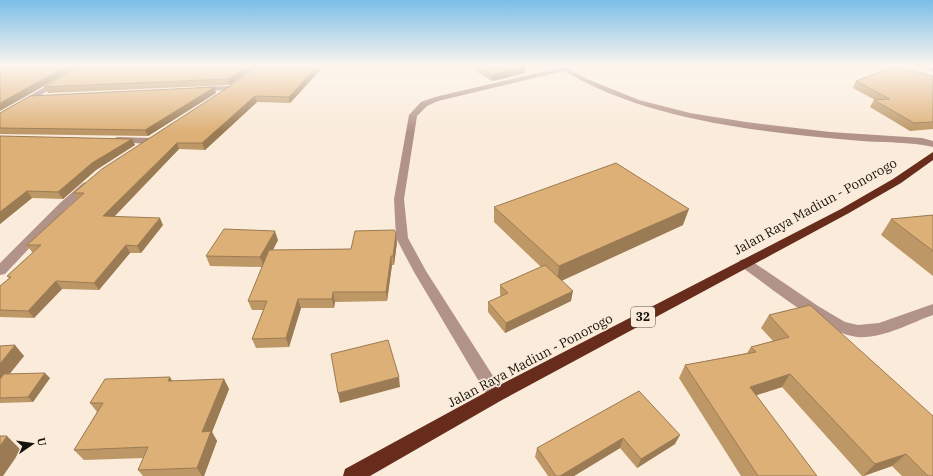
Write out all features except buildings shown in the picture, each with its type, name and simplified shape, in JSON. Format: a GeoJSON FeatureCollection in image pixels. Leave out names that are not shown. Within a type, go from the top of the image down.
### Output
{"type":"FeatureCollection","features":[{"type":"Feature","properties":{"kind":"highway","name":"Jalan Raya Madiun - Ponorogo"},"geometry":{"type":"LineString","coordinates":[[352,476],[496,395],[845,211],[891,185],[933,155]]}},
{"type":"Feature","properties":{"kind":"street"},"geometry":{"type":"LineString","coordinates":[[0,118],[48,88]]}},
{"type":"Feature","properties":{"kind":"street"},"geometry":{"type":"LineString","coordinates":[[192,90],[207,88]]}},
{"type":"Feature","properties":{"kind":"street"},"geometry":{"type":"LineString","coordinates":[[213,100],[230,88]]}},
{"type":"Feature","properties":{"kind":"street"},"geometry":{"type":"LineString","coordinates":[[475,88],[435,98],[424,104],[413,115],[399,199],[402,238],[420,272],[496,395]]}},
{"type":"Feature","properties":{"kind":"street"},"geometry":{"type":"LineString","coordinates":[[601,88],[619,96],[664,109],[731,123],[850,138],[922,141],[933,144]]}},
{"type":"Feature","properties":{"kind":"street"},"geometry":{"type":"LineString","coordinates":[[32,98],[48,97]]}},
{"type":"Feature","properties":{"kind":"street"},"geometry":{"type":"LineString","coordinates":[[111,140],[154,139],[138,149]]}},
{"type":"Feature","properties":{"kind":"street"},"geometry":{"type":"LineString","coordinates":[[0,271],[69,200],[96,178]]}},
{"type":"Feature","properties":{"kind":"street"},"geometry":{"type":"LineString","coordinates":[[745,263],[812,310],[841,326],[858,331],[880,329],[933,309]]}}]}
